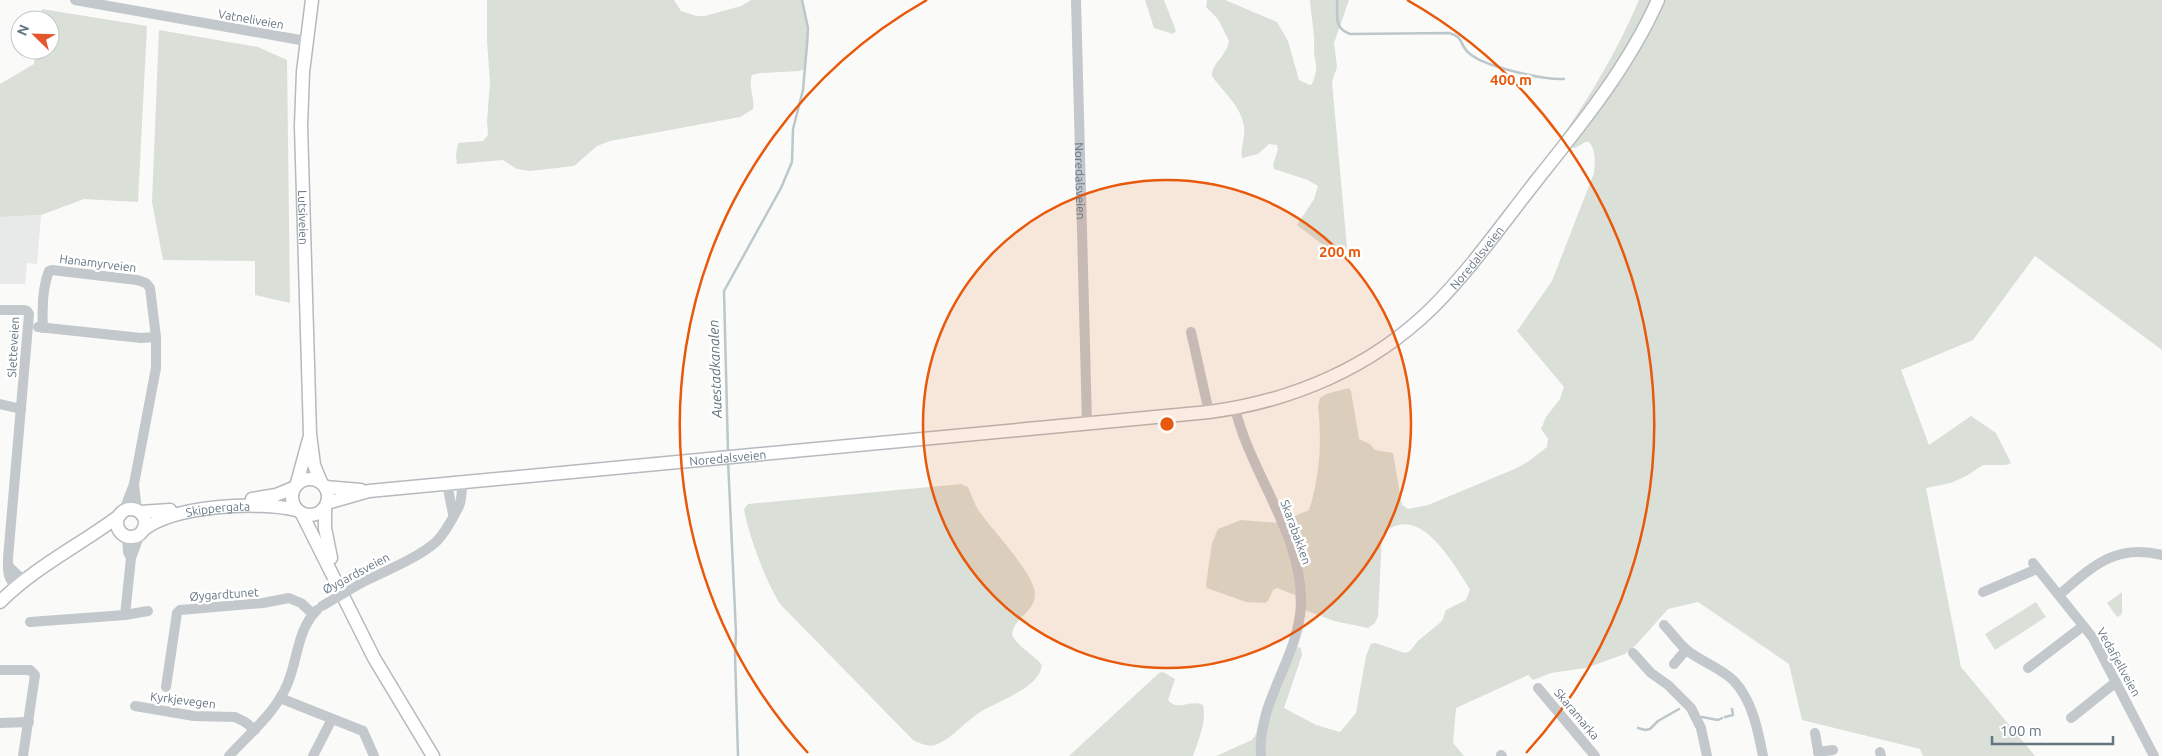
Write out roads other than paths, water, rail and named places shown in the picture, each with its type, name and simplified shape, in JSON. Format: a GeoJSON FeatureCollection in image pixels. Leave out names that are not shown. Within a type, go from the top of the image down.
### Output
{"type":"FeatureCollection","features":[{"type":"Feature","properties":{"kind":"main road","name":"Lutsiveien"},"geometry":{"type":"LineString","coordinates":[[312,0],[306,41],[301,134],[310,434],[314,465],[323,484]]}},
{"type":"Feature","properties":{"kind":"main road","name":"Noredalsveien"},"geometry":{"type":"LineString","coordinates":[[326,505],[369,491],[1210,412],[1235,408],[1290,394],[1334,376],[1391,342],[1432,308],[1464,273],[1597,103],[1641,35],[1658,0]]}},
{"type":"Feature","properties":{"kind":"main road","name":"Lutsiveien"},"geometry":{"type":"LineString","coordinates":[[295,486],[310,434]]}},
{"type":"Feature","properties":{"kind":"main road"},"geometry":{"type":"LineString","coordinates":[[336,580],[325,528],[328,493],[323,484],[308,478],[295,486],[291,498],[336,580],[374,658],[433,756]]}},
{"type":"Feature","properties":{"kind":"main road","name":"Noredalsveien"},"geometry":{"type":"LineString","coordinates":[[323,484],[369,491]]}},
{"type":"Feature","properties":{"kind":"main road","name":"Skippergata"},"geometry":{"type":"LineString","coordinates":[[0,602],[20,584],[50,562],[86,541],[121,515],[132,510],[138,512],[252,499],[276,495],[295,486]]}},
{"type":"Feature","properties":{"kind":"main road","name":"Skippergata"},"geometry":{"type":"LineString","coordinates":[[86,541],[106,534],[136,536],[154,522],[179,514],[251,505],[279,506],[299,512]]}},
{"type":"Feature","properties":{"kind":"main road"},"geometry":{"type":"LineString","coordinates":[[299,512],[312,515],[326,505]]}},
{"type":"Feature","properties":{"kind":"main road"},"geometry":{"type":"LineString","coordinates":[[138,512],[145,521],[142,532]]}},
{"type":"Feature","properties":{"kind":"main road"},"geometry":{"type":"LineString","coordinates":[[121,515],[118,526],[125,535]]}},
{"type":"Feature","properties":{"kind":"street","name":"Vatneliveien"},"geometry":{"type":"LineString","coordinates":[[75,0],[306,41]]}},
{"type":"Feature","properties":{"kind":"street","name":"Noredalsveien"},"geometry":{"type":"LineString","coordinates":[[1076,0],[1087,423]]}},
{"type":"Feature","properties":{"kind":"street","name":"Hanamyrveien"},"geometry":{"type":"LineString","coordinates":[[43,328],[42,304],[49,271],[57,270],[102,275],[146,283],[151,295],[156,337],[156,368],[134,484],[121,515]]}},
{"type":"Feature","properties":{"kind":"street","name":"Sletteveien"},"geometry":{"type":"LineString","coordinates":[[0,310],[24,310],[29,314],[8,566],[20,584]]}},
{"type":"Feature","properties":{"kind":"street"},"geometry":{"type":"LineString","coordinates":[[29,327],[141,338],[156,337]]}},
{"type":"Feature","properties":{"kind":"street"},"geometry":{"type":"LineString","coordinates":[[1191,332],[1210,412]]}},
{"type":"Feature","properties":{"kind":"street"},"geometry":{"type":"LineString","coordinates":[[0,404],[21,409]]}},
{"type":"Feature","properties":{"kind":"street","name":"Skarabakken"},"geometry":{"type":"LineString","coordinates":[[1235,408],[1244,442],[1288,540],[1297,568],[1301,592],[1300,616],[1294,646],[1269,704],[1263,725],[1261,756]]}},
{"type":"Feature","properties":{"kind":"street","name":"Øygardsveien"},"geometry":{"type":"LineString","coordinates":[[229,756],[254,730],[280,698],[291,673],[301,637],[314,614],[322,606],[435,542],[448,526],[453,514],[460,505],[462,482]]}},
{"type":"Feature","properties":{"kind":"street","name":"Hanamyrveien"},"geometry":{"type":"LineString","coordinates":[[134,484],[138,512]]}},
{"type":"Feature","properties":{"kind":"street"},"geometry":{"type":"LineString","coordinates":[[447,484],[453,514]]}},
{"type":"Feature","properties":{"kind":"street"},"geometry":{"type":"LineString","coordinates":[[125,615],[131,558],[142,532]]}},
{"type":"Feature","properties":{"kind":"street"},"geometry":{"type":"LineString","coordinates":[[125,535],[131,558]]}},
{"type":"Feature","properties":{"kind":"street"},"geometry":{"type":"LineString","coordinates":[[2059,595],[2096,565],[2111,556],[2136,552],[2162,556]]}},
{"type":"Feature","properties":{"kind":"street","name":"Vedafjellveien"},"geometry":{"type":"LineString","coordinates":[[1983,592],[2035,566],[2093,638],[2154,756]]}},
{"type":"Feature","properties":{"kind":"street","name":"Øygardtunet"},"geometry":{"type":"LineString","coordinates":[[166,687],[180,610],[263,603],[289,598],[302,603],[314,614]]}},
{"type":"Feature","properties":{"kind":"street"},"geometry":{"type":"LineString","coordinates":[[30,622],[125,615],[148,611]]}},
{"type":"Feature","properties":{"kind":"street"},"geometry":{"type":"LineString","coordinates":[[1664,624],[1686,650],[1728,676],[1741,689],[1757,726],[1763,756]]}},
{"type":"Feature","properties":{"kind":"street"},"geometry":{"type":"LineString","coordinates":[[2028,668],[2084,626]]}},
{"type":"Feature","properties":{"kind":"street"},"geometry":{"type":"LineString","coordinates":[[1674,664],[1686,650]]}},
{"type":"Feature","properties":{"kind":"street"},"geometry":{"type":"LineString","coordinates":[[1633,653],[1651,673],[1674,691],[1690,708],[1701,728],[1708,756]]}},
{"type":"Feature","properties":{"kind":"street"},"geometry":{"type":"LineString","coordinates":[[0,670],[30,670],[35,675],[23,756]]}},
{"type":"Feature","properties":{"kind":"street"},"geometry":{"type":"LineString","coordinates":[[2071,718],[2116,682]]}},
{"type":"Feature","properties":{"kind":"street","name":"Skaramarka"},"geometry":{"type":"LineString","coordinates":[[1538,688],[1595,756]]}},
{"type":"Feature","properties":{"kind":"street"},"geometry":{"type":"LineString","coordinates":[[280,698],[363,731],[374,756]]}},
{"type":"Feature","properties":{"kind":"street","name":"Kyrkjevegen"},"geometry":{"type":"LineString","coordinates":[[135,706],[194,716],[235,717],[245,722],[254,730]]}},
{"type":"Feature","properties":{"kind":"street"},"geometry":{"type":"LineString","coordinates":[[313,756],[332,719]]}},
{"type":"Feature","properties":{"kind":"street"},"geometry":{"type":"LineString","coordinates":[[0,723],[29,722]]}},
{"type":"Feature","properties":{"kind":"street"},"geometry":{"type":"LineString","coordinates":[[1815,733],[1819,754],[1833,750]]}},
{"type":"Feature","properties":{"kind":"waterway","name":"Auestadkanalen"},"geometry":{"type":"LineString","coordinates":[[728,452],[724,291],[781,188],[792,162],[793,129],[803,90],[808,28],[802,0]]}},
{"type":"Feature","properties":{"kind":"waterway"},"geometry":{"type":"LineString","coordinates":[[1337,0],[1339,25],[1350,34],[1449,33],[1460,39],[1464,48],[1470,54],[1488,64],[1529,75],[1564,79]]}},
{"type":"Feature","properties":{"kind":"waterway","name":"Auestadkanalen"},"geometry":{"type":"LineString","coordinates":[[728,460],[736,633],[738,756]]}},
{"type":"Feature","properties":{"kind":"waterway"},"geometry":{"type":"LineString","coordinates":[[1638,728],[1650,729],[1658,721],[1679,709]]}},
{"type":"Feature","properties":{"kind":"waterway"},"geometry":{"type":"LineString","coordinates":[[1725,717],[1733,715],[1732,709]]}},
{"type":"Feature","properties":{"kind":"waterway"},"geometry":{"type":"LineString","coordinates":[[1702,717],[1718,720],[1722,718]]}}]}
